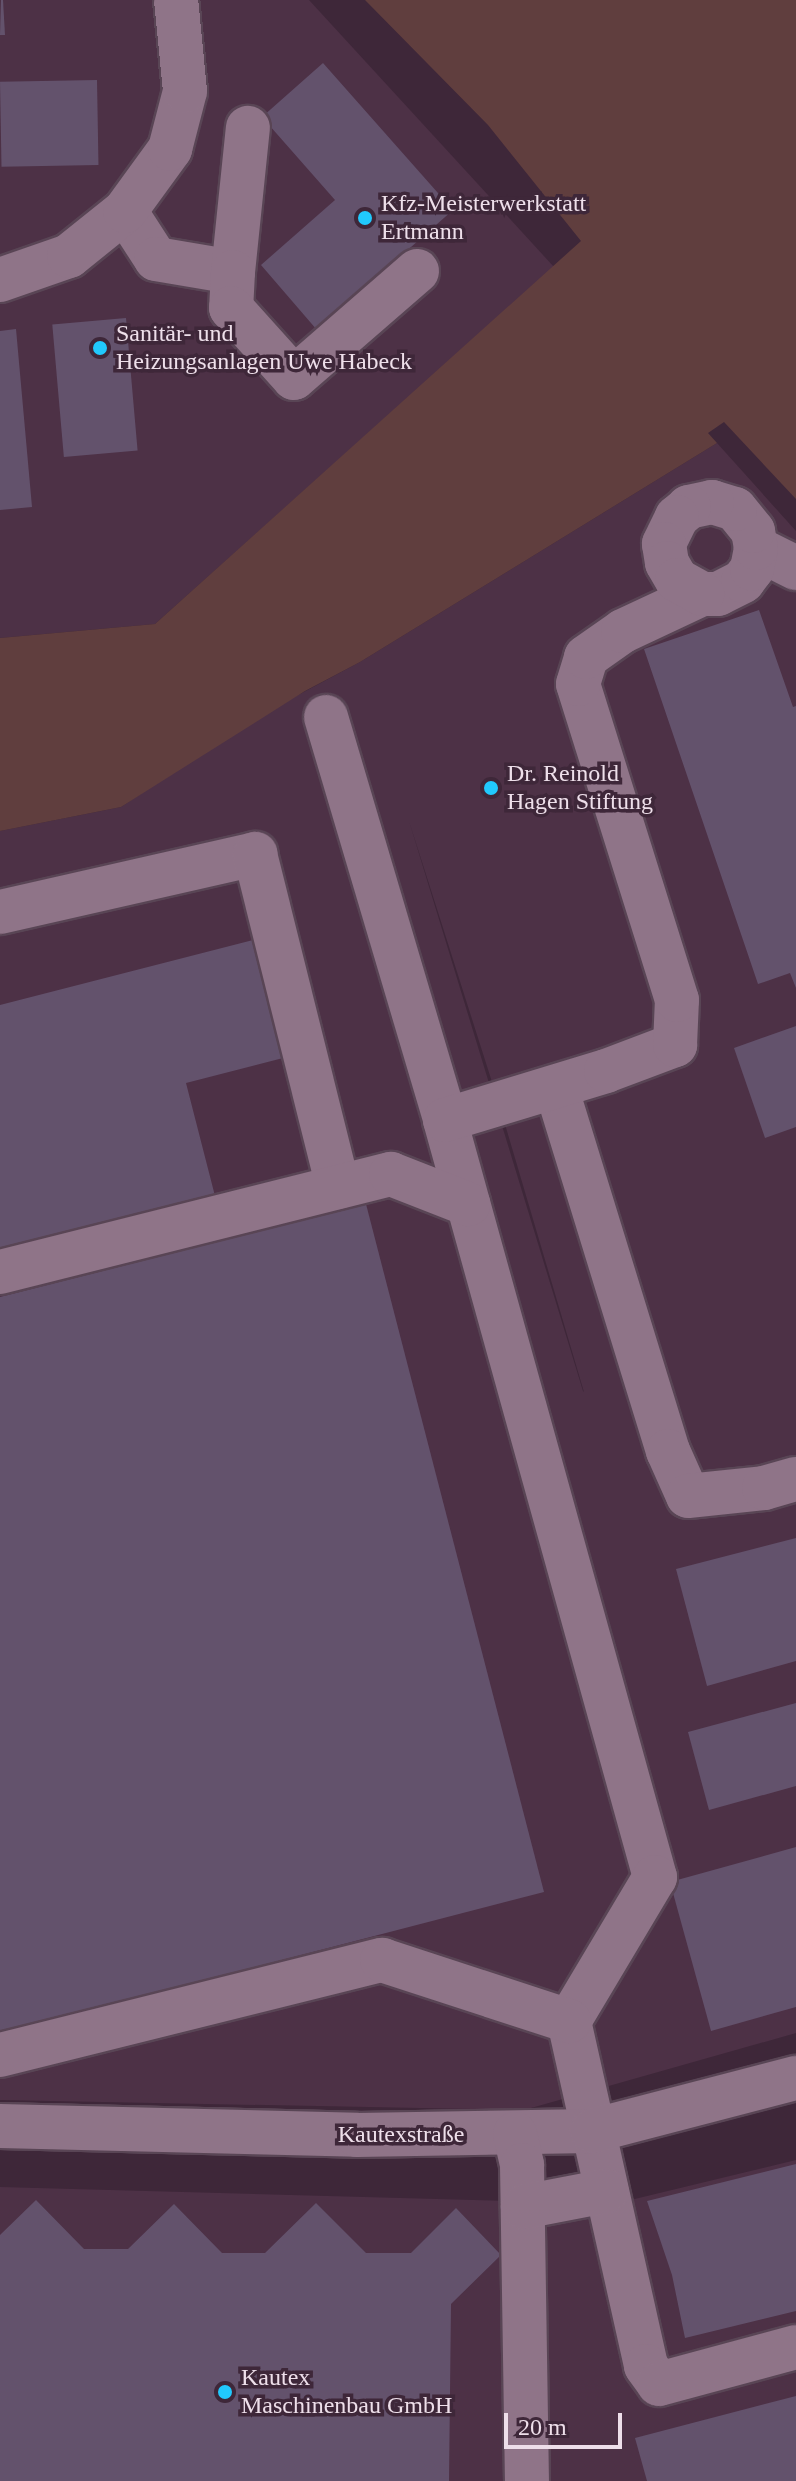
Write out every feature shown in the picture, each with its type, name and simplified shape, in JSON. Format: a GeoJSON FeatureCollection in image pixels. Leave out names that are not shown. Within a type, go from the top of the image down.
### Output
{"type":"FeatureCollection","features":[{"type":"Feature","properties":{"kind":"street"},"geometry":{"type":"LineString","coordinates":[[0,280],[69,256],[125,211],[170,149],[185,91],[176,0]]}},
{"type":"Feature","properties":{"kind":"street"},"geometry":{"type":"LineString","coordinates":[[248,128],[231,308],[294,378],[417,271]]}},
{"type":"Feature","properties":{"kind":"street"},"geometry":{"type":"LineString","coordinates":[[125,211],[156,259],[233,272]]}},
{"type":"Feature","properties":{"kind":"street"},"geometry":{"type":"LineString","coordinates":[[445,1120],[556,1087],[675,1045],[677,1000],[578,684],[586,657],[623,631],[702,594],[718,594],[743,581],[752,569],[756,548],[753,531],[735,509],[712,502],[689,507],[677,517],[664,544],[667,563],[677,580],[702,594]]}},
{"type":"Feature","properties":{"kind":"street"},"geometry":{"type":"LineString","coordinates":[[756,548],[796,568]]}},
{"type":"Feature","properties":{"kind":"street"},"geometry":{"type":"LineString","coordinates":[[326,717],[445,1120],[655,1877],[569,2021],[646,2366],[659,2384],[796,2347]]}},
{"type":"Feature","properties":{"kind":"street"},"geometry":{"type":"LineString","coordinates":[[0,912],[255,854],[338,1187]]}},
{"type":"Feature","properties":{"kind":"street"},"geometry":{"type":"LineString","coordinates":[[556,1087],[668,1451],[688,1496],[764,1488],[796,1479]]}},
{"type":"Feature","properties":{"kind":"street"},"geometry":{"type":"LineString","coordinates":[[0,1272],[391,1174],[468,1204]]}},
{"type":"Feature","properties":{"kind":"street"},"geometry":{"type":"LineString","coordinates":[[0,2055],[382,1960],[569,2021]]}},
{"type":"Feature","properties":{"kind":"street","name":"Kautexstraße"},"geometry":{"type":"LineString","coordinates":[[0,2126],[357,2135],[592,2131],[796,2078]]}},
{"type":"Feature","properties":{"kind":"street"},"geometry":{"type":"LineString","coordinates":[[515,2134],[522,2165],[527,2481]]}},
{"type":"Feature","properties":{"kind":"street"},"geometry":{"type":"LineString","coordinates":[[523,2207],[606,2191]]}},
{"type":"Feature","properties":{"kind":"shaded area"},"geometry":{"type":"Polygon","coordinates":[[[0,0],[309,0],[554,267],[155,624],[0,638],[0,0]]]}},
{"type":"Feature","properties":{"kind":"shaded area"},"geometry":{"type":"Polygon","coordinates":[[[365,0],[796,0],[796,499],[724,422],[708,433],[717,443],[360,662],[305,691],[121,807],[0,831],[0,638],[155,624],[581,241],[488,125],[365,0]]]}},
{"type":"Feature","properties":{"kind":"shaded area"},"geometry":{"type":"Polygon","coordinates":[[[717,443],[796,531],[796,2033],[524,2110],[0,2100],[0,831],[121,807],[257,717],[360,662],[717,443]],[[409,821],[584,1392],[499,1104],[409,821]]]}},
{"type":"Feature","properties":{"kind":"shaded area"},"geometry":{"type":"Polygon","coordinates":[[[796,2160],[796,2481],[0,2481],[0,2187],[614,2204],[796,2160]]]}},
{"type":"Feature","properties":{"kind":"building"},"geometry":{"type":"Polygon","coordinates":[[[3,0],[5,35],[0,35],[3,0]]]}},
{"type":"Feature","properties":{"kind":"building"},"geometry":{"type":"Polygon","coordinates":[[[323,63],[453,210],[317,330],[261,265],[335,200],[262,117],[323,63]]]}},
{"type":"Feature","properties":{"kind":"building"},"geometry":{"type":"Polygon","coordinates":[[[97,80],[98,165],[1,167],[0,82],[97,80]]]}},
{"type":"Feature","properties":{"kind":"building"},"geometry":{"type":"Polygon","coordinates":[[[126,318],[138,450],[64,457],[52,324],[126,318]]]}},
{"type":"Feature","properties":{"kind":"building"},"geometry":{"type":"Polygon","coordinates":[[[16,329],[32,507],[0,510],[0,331],[16,329]]]}},
{"type":"Feature","properties":{"kind":"building"},"geometry":{"type":"Polygon","coordinates":[[[759,610],[793,707],[796,706],[796,988],[790,973],[758,984],[644,649],[759,610]]]}},
{"type":"Feature","properties":{"kind":"building"},"geometry":{"type":"Polygon","coordinates":[[[257,939],[287,1057],[186,1083],[215,1196],[0,1252],[0,1005],[257,939]]]}},
{"type":"Feature","properties":{"kind":"building"},"geometry":{"type":"Polygon","coordinates":[[[796,1026],[796,1127],[765,1138],[734,1048],[796,1026]]]}},
{"type":"Feature","properties":{"kind":"building"},"geometry":{"type":"Polygon","coordinates":[[[366,1204],[544,1892],[0,2033],[0,1297],[366,1204]]]}},
{"type":"Feature","properties":{"kind":"building"},"geometry":{"type":"Polygon","coordinates":[[[796,1538],[796,1661],[707,1686],[676,1569],[796,1538]]]}},
{"type":"Feature","properties":{"kind":"building"},"geometry":{"type":"Polygon","coordinates":[[[796,1703],[796,1786],[709,1810],[688,1732],[796,1703]]]}},
{"type":"Feature","properties":{"kind":"building"},"geometry":{"type":"Polygon","coordinates":[[[796,1847],[796,2007],[711,2031],[670,1882],[796,1847]]]}},
{"type":"Feature","properties":{"kind":"building"},"geometry":{"type":"Polygon","coordinates":[[[796,2164],[796,2311],[685,2338],[672,2275],[647,2201],[796,2164]]]}},
{"type":"Feature","properties":{"kind":"building","name":"Kautex Maschinenbau GmbH"},"geometry":{"type":"Polygon","coordinates":[[[36,2200],[84,2249],[128,2249],[174,2204],[222,2253],[265,2253],[316,2203],[366,2253],[411,2253],[456,2208],[501,2255],[451,2304],[449,2481],[0,2481],[0,2235],[36,2200]]]}},
{"type":"Feature","properties":{"kind":"building"},"geometry":{"type":"Polygon","coordinates":[[[796,2396],[796,2481],[647,2481],[635,2438],[796,2396]]]}},
{"type":"Feature","properties":{"kind":"place","name":"Kfz-Meisterwerkstatt Ertmann"},"geometry":{"type":"Point","coordinates":[365,218]}},
{"type":"Feature","properties":{"kind":"place","name":"Sanitär- und Heizungsanlagen Uwe Habeck"},"geometry":{"type":"Point","coordinates":[100,348]}},
{"type":"Feature","properties":{"kind":"place","name":"Dr. Reinold Hagen Stiftung"},"geometry":{"type":"Point","coordinates":[491,788]}},
{"type":"Feature","properties":{"kind":"place","name":"Kautex Maschinenbau GmbH"},"geometry":{"type":"Point","coordinates":[225,2392]}}]}
